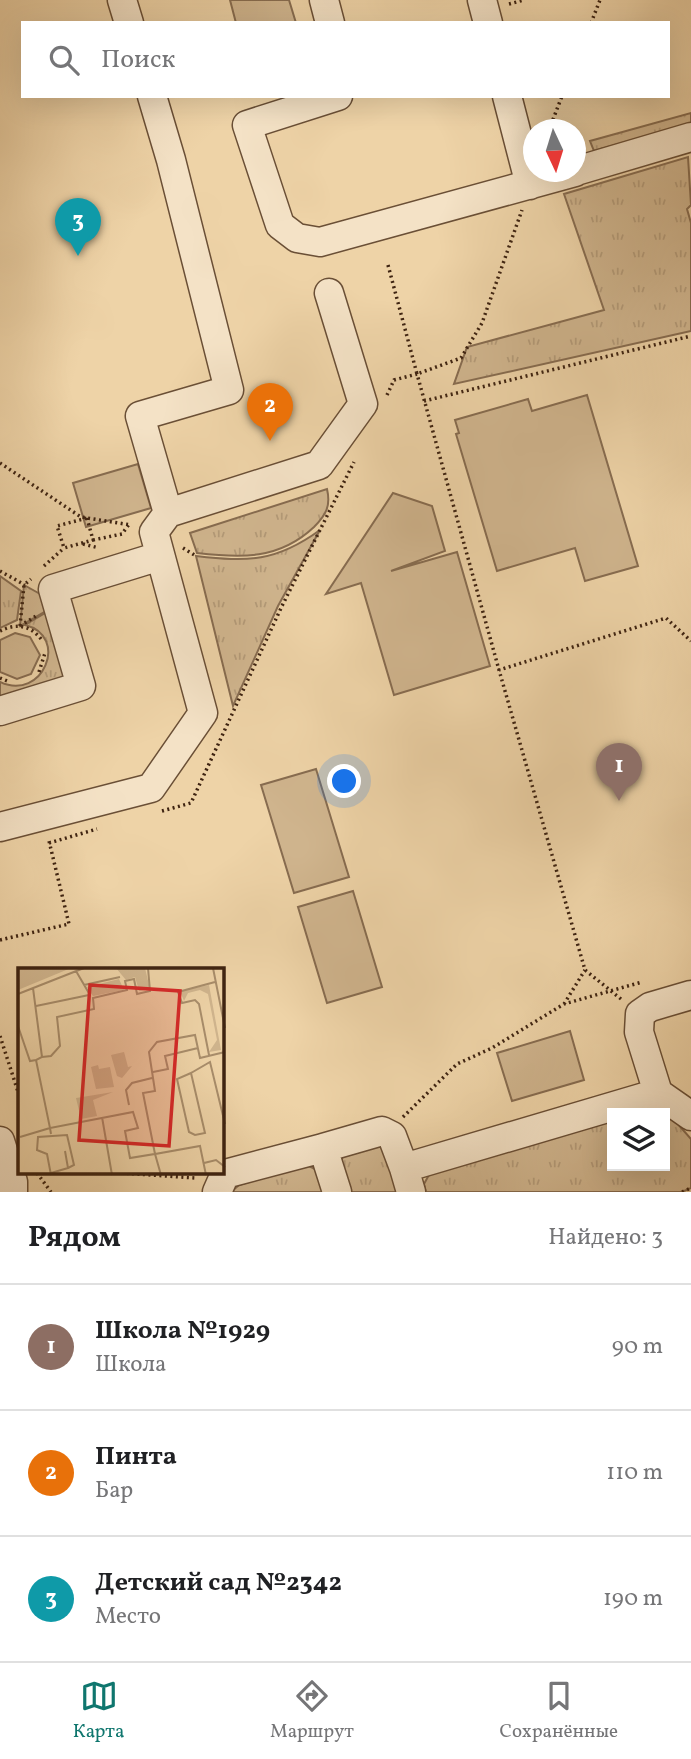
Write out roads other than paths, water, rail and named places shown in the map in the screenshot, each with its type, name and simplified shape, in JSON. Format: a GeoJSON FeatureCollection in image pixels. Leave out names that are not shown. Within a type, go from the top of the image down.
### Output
{"type":"FeatureCollection","features":[{"type":"Feature","properties":{"kind":"lane"},"geometry":{"type":"LineString","coordinates":[[122,0],[128,21]]}},
{"type":"Feature","properties":{"kind":"lane"},"geometry":{"type":"LineString","coordinates":[[324,0],[329,21]]}},
{"type":"Feature","properties":{"kind":"lane"},"geometry":{"type":"LineString","coordinates":[[0,827],[150,788],[203,713],[149,529],[140,416],[229,390],[171,160],[153,98]]}},
{"type":"Feature","properties":{"kind":"lane"},"geometry":{"type":"LineString","coordinates":[[332,98],[247,125],[280,225],[297,238],[320,242],[518,185],[540,182]]}},
{"type":"Feature","properties":{"kind":"lane"},"geometry":{"type":"LineString","coordinates":[[508,98],[530,185]]}},
{"type":"Feature","properties":{"kind":"lane"},"geometry":{"type":"LineString","coordinates":[[586,168],[691,137]]}},
{"type":"Feature","properties":{"kind":"lane"},"geometry":{"type":"LineString","coordinates":[[0,711],[81,686],[53,589],[149,529],[319,465],[363,404],[329,293]]}},
{"type":"Feature","properties":{"kind":"lane"},"geometry":{"type":"LineString","coordinates":[[691,995],[650,1007],[640,1014],[639,1032],[658,1093],[691,1116]]}},
{"type":"Feature","properties":{"kind":"lane"},"geometry":{"type":"LineString","coordinates":[[217,1189],[225,1174],[382,1131],[392,1136],[407,1180],[658,1093]]}},
{"type":"Feature","properties":{"kind":"lane"},"geometry":{"type":"LineString","coordinates":[[0,1141],[13,1182],[13,1192]]}},
{"type":"Feature","properties":{"kind":"lane"},"geometry":{"type":"LineString","coordinates":[[323,1148],[337,1192]]}},
{"type":"Feature","properties":{"kind":"place","name":"Детский сад №2342"},"geometry":{"type":"Point","coordinates":[78,256]}},
{"type":"Feature","properties":{"kind":"place","name":"Пинта"},"geometry":{"type":"Point","coordinates":[270,441]}},
{"type":"Feature","properties":{"kind":"place","name":"Школа №1929"},"geometry":{"type":"Point","coordinates":[619,801]}}]}
